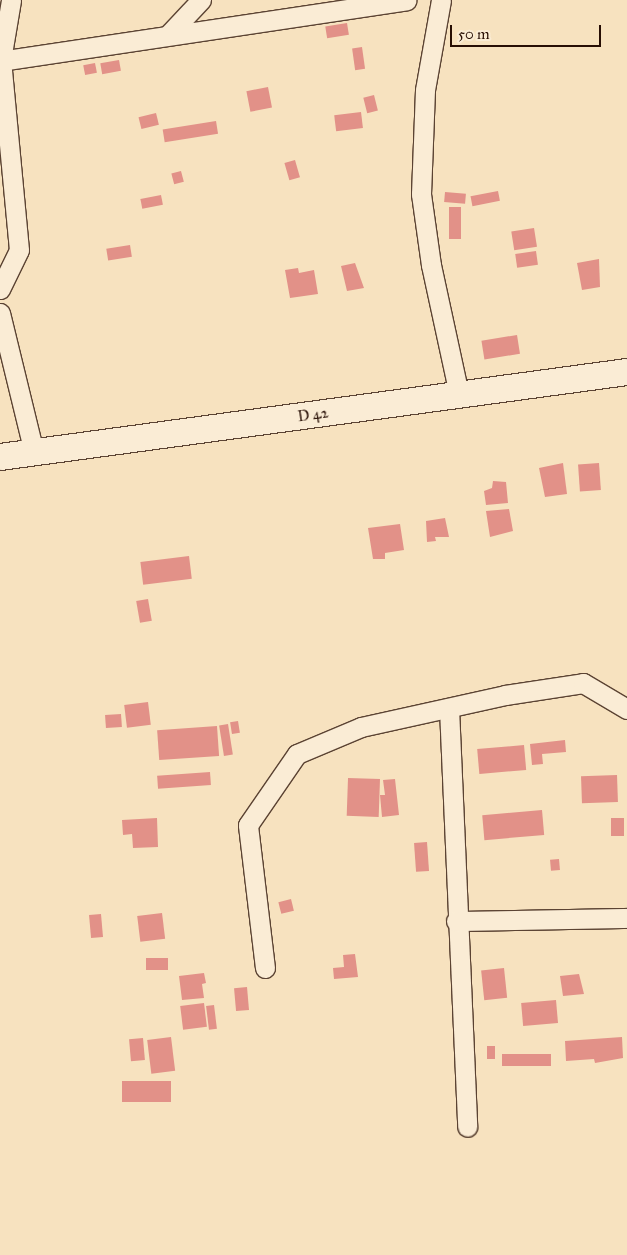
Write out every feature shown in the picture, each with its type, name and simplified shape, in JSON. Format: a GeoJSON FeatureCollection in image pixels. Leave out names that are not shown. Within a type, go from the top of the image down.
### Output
{"type":"FeatureCollection","features":[{"type":"Feature","properties":{"kind":"street"},"geometry":{"type":"LineString","coordinates":[[0,289],[19,250],[1,61],[11,0]]}},
{"type":"Feature","properties":{"kind":"street"},"geometry":{"type":"LineString","coordinates":[[168,35],[201,0]]}},
{"type":"Feature","properties":{"kind":"street"},"geometry":{"type":"LineString","coordinates":[[1,61],[406,0]]}},
{"type":"Feature","properties":{"kind":"street"},"geometry":{"type":"LineString","coordinates":[[441,0],[425,90],[421,194],[431,265],[459,395]]}},
{"type":"Feature","properties":{"kind":"street"},"geometry":{"type":"LineString","coordinates":[[0,252],[19,250]]}},
{"type":"Feature","properties":{"kind":"street"},"geometry":{"type":"LineString","coordinates":[[0,313],[34,453]]}},
{"type":"Feature","properties":{"kind":"street","name":"D 42"},"geometry":{"type":"LineString","coordinates":[[0,458],[627,372]]}},
{"type":"Feature","properties":{"kind":"street"},"geometry":{"type":"LineString","coordinates":[[265,968],[248,825],[297,754],[361,727],[449,708],[583,683],[627,708]]}},
{"type":"Feature","properties":{"kind":"street"},"geometry":{"type":"LineString","coordinates":[[449,708],[456,921],[467,1127]]}},
{"type":"Feature","properties":{"kind":"street"},"geometry":{"type":"LineString","coordinates":[[456,921],[627,918]]}},
{"type":"Feature","properties":{"kind":"building"},"geometry":{"type":"Polygon","coordinates":[[[347,23],[349,35],[327,38],[325,26],[347,23]]]}},
{"type":"Feature","properties":{"kind":"building"},"geometry":{"type":"Polygon","coordinates":[[[362,47],[365,69],[355,70],[352,48],[362,47]]]}},
{"type":"Feature","properties":{"kind":"building"},"geometry":{"type":"Polygon","coordinates":[[[119,60],[121,71],[102,74],[100,63],[119,60]]]}},
{"type":"Feature","properties":{"kind":"building"},"geometry":{"type":"Polygon","coordinates":[[[95,63],[97,73],[85,75],[83,65],[95,63]]]}},
{"type":"Feature","properties":{"kind":"building"},"geometry":{"type":"Polygon","coordinates":[[[268,87],[272,108],[250,112],[246,91],[268,87]]]}},
{"type":"Feature","properties":{"kind":"building"},"geometry":{"type":"Polygon","coordinates":[[[374,95],[378,111],[367,113],[363,98],[374,95]]]}},
{"type":"Feature","properties":{"kind":"building"},"geometry":{"type":"Polygon","coordinates":[[[361,112],[363,128],[336,131],[334,115],[361,112]]]}},
{"type":"Feature","properties":{"kind":"building"},"geometry":{"type":"Polygon","coordinates":[[[156,113],[159,125],[141,129],[139,117],[156,113]]]}},
{"type":"Feature","properties":{"kind":"building"},"geometry":{"type":"Polygon","coordinates":[[[216,121],[218,134],[165,142],[163,129],[216,121]]]}},
{"type":"Feature","properties":{"kind":"building"},"geometry":{"type":"Polygon","coordinates":[[[295,160],[300,177],[289,180],[284,163],[295,160]]]}},
{"type":"Feature","properties":{"kind":"building"},"geometry":{"type":"Polygon","coordinates":[[[181,171],[184,182],[174,184],[171,174],[181,171]]]}},
{"type":"Feature","properties":{"kind":"building"},"geometry":{"type":"Polygon","coordinates":[[[498,191],[500,201],[472,206],[471,196],[498,191]]]}},
{"type":"Feature","properties":{"kind":"building"},"geometry":{"type":"Polygon","coordinates":[[[445,192],[466,194],[465,204],[444,202],[445,192]]]}},
{"type":"Feature","properties":{"kind":"building"},"geometry":{"type":"Polygon","coordinates":[[[161,195],[163,205],[142,209],[140,199],[161,195]]]}},
{"type":"Feature","properties":{"kind":"building"},"geometry":{"type":"Polygon","coordinates":[[[449,207],[461,207],[461,239],[449,239],[449,207]]]}},
{"type":"Feature","properties":{"kind":"building"},"geometry":{"type":"Polygon","coordinates":[[[534,228],[537,247],[514,250],[511,232],[534,228]]]}},
{"type":"Feature","properties":{"kind":"building"},"geometry":{"type":"Polygon","coordinates":[[[130,245],[132,257],[108,261],[106,249],[130,245]]]}},
{"type":"Feature","properties":{"kind":"building"},"geometry":{"type":"Polygon","coordinates":[[[536,251],[538,265],[517,268],[515,254],[536,251]]]}},
{"type":"Feature","properties":{"kind":"building"},"geometry":{"type":"Polygon","coordinates":[[[599,259],[600,287],[582,290],[577,263],[599,259]]]}},
{"type":"Feature","properties":{"kind":"building"},"geometry":{"type":"Polygon","coordinates":[[[355,263],[364,288],[347,291],[341,266],[355,263]]]}},
{"type":"Feature","properties":{"kind":"building"},"geometry":{"type":"Polygon","coordinates":[[[298,268],[299,273],[314,270],[318,294],[290,298],[285,270],[298,268]]]}},
{"type":"Feature","properties":{"kind":"building"},"geometry":{"type":"Polygon","coordinates":[[[517,335],[520,354],[484,359],[481,341],[517,335]]]}},
{"type":"Feature","properties":{"kind":"building"},"geometry":{"type":"Polygon","coordinates":[[[563,463],[567,494],[545,497],[539,468],[563,463]]]}},
{"type":"Feature","properties":{"kind":"building"},"geometry":{"type":"Polygon","coordinates":[[[599,463],[601,490],[580,491],[578,464],[599,463]]]}},
{"type":"Feature","properties":{"kind":"building"},"geometry":{"type":"Polygon","coordinates":[[[493,481],[506,482],[508,503],[486,505],[484,491],[492,488],[493,481]]]}},
{"type":"Feature","properties":{"kind":"building"},"geometry":{"type":"Polygon","coordinates":[[[509,509],[513,531],[490,537],[486,511],[509,509]]]}},
{"type":"Feature","properties":{"kind":"building"},"geometry":{"type":"Polygon","coordinates":[[[445,518],[449,537],[435,537],[436,541],[427,542],[426,521],[445,518]]]}},
{"type":"Feature","properties":{"kind":"building"},"geometry":{"type":"Polygon","coordinates":[[[400,524],[404,550],[385,553],[385,559],[373,559],[368,528],[400,524]]]}},
{"type":"Feature","properties":{"kind":"building"},"geometry":{"type":"Polygon","coordinates":[[[189,556],[192,579],[143,585],[140,562],[189,556]]]}},
{"type":"Feature","properties":{"kind":"building"},"geometry":{"type":"Polygon","coordinates":[[[148,599],[152,621],[140,623],[136,601],[148,599]]]}},
{"type":"Feature","properties":{"kind":"building"},"geometry":{"type":"Polygon","coordinates":[[[148,702],[151,725],[127,728],[124,705],[148,702]]]}},
{"type":"Feature","properties":{"kind":"building"},"geometry":{"type":"Polygon","coordinates":[[[121,714],[122,727],[106,728],[105,715],[121,714]]]}},
{"type":"Feature","properties":{"kind":"building"},"geometry":{"type":"Polygon","coordinates":[[[238,721],[240,733],[232,734],[230,722],[238,721]]]}},
{"type":"Feature","properties":{"kind":"building"},"geometry":{"type":"Polygon","coordinates":[[[228,724],[233,755],[224,756],[219,725],[228,724]]]}},
{"type":"Feature","properties":{"kind":"building"},"geometry":{"type":"Polygon","coordinates":[[[217,726],[219,756],[159,760],[157,730],[217,726]]]}},
{"type":"Feature","properties":{"kind":"building"},"geometry":{"type":"Polygon","coordinates":[[[565,740],[566,752],[542,754],[543,764],[532,765],[530,744],[565,740]]]}},
{"type":"Feature","properties":{"kind":"building"},"geometry":{"type":"Polygon","coordinates":[[[524,745],[526,770],[479,774],[477,749],[524,745]]]}},
{"type":"Feature","properties":{"kind":"building"},"geometry":{"type":"Polygon","coordinates":[[[210,772],[211,785],[158,789],[157,776],[210,772]]]}},
{"type":"Feature","properties":{"kind":"building"},"geometry":{"type":"Polygon","coordinates":[[[617,775],[618,802],[582,803],[581,776],[617,775]]]}},
{"type":"Feature","properties":{"kind":"building"},"geometry":{"type":"Polygon","coordinates":[[[348,778],[380,779],[379,817],[347,816],[348,778]]]}},
{"type":"Feature","properties":{"kind":"building"},"geometry":{"type":"Polygon","coordinates":[[[395,779],[399,815],[382,817],[380,795],[385,795],[383,780],[395,779]]]}},
{"type":"Feature","properties":{"kind":"building"},"geometry":{"type":"Polygon","coordinates":[[[542,810],[544,835],[484,840],[482,815],[542,810]]]}},
{"type":"Feature","properties":{"kind":"building"},"geometry":{"type":"Polygon","coordinates":[[[157,818],[158,847],[133,848],[132,834],[123,835],[122,820],[157,818]]]}},
{"type":"Feature","properties":{"kind":"building"},"geometry":{"type":"Polygon","coordinates":[[[611,818],[624,818],[624,836],[611,836],[611,818]]]}},
{"type":"Feature","properties":{"kind":"building"},"geometry":{"type":"Polygon","coordinates":[[[427,842],[429,871],[416,872],[414,843],[427,842]]]}},
{"type":"Feature","properties":{"kind":"building"},"geometry":{"type":"Polygon","coordinates":[[[559,859],[560,870],[551,871],[550,860],[559,859]]]}},
{"type":"Feature","properties":{"kind":"building"},"geometry":{"type":"Polygon","coordinates":[[[291,899],[294,911],[281,914],[278,902],[291,899]]]}},
{"type":"Feature","properties":{"kind":"building"},"geometry":{"type":"Polygon","coordinates":[[[162,913],[165,939],[140,942],[137,916],[162,913]]]}},
{"type":"Feature","properties":{"kind":"building"},"geometry":{"type":"Polygon","coordinates":[[[101,914],[103,937],[91,938],[89,915],[101,914]]]}},
{"type":"Feature","properties":{"kind":"building"},"geometry":{"type":"Polygon","coordinates":[[[355,954],[358,977],[334,979],[333,968],[344,967],[343,955],[355,954]]]}},
{"type":"Feature","properties":{"kind":"building"},"geometry":{"type":"Polygon","coordinates":[[[146,958],[168,958],[168,970],[146,970],[146,958]]]}},
{"type":"Feature","properties":{"kind":"building"},"geometry":{"type":"Polygon","coordinates":[[[504,968],[507,998],[484,1000],[481,970],[504,968]]]}},
{"type":"Feature","properties":{"kind":"building"},"geometry":{"type":"Polygon","coordinates":[[[204,973],[206,983],[202,984],[204,998],[182,1000],[179,976],[204,973]]]}},
{"type":"Feature","properties":{"kind":"building"},"geometry":{"type":"Polygon","coordinates":[[[579,974],[584,994],[563,996],[560,976],[579,974]]]}},
{"type":"Feature","properties":{"kind":"building"},"geometry":{"type":"Polygon","coordinates":[[[247,987],[249,1010],[236,1011],[234,988],[247,987]]]}},
{"type":"Feature","properties":{"kind":"building"},"geometry":{"type":"Polygon","coordinates":[[[556,1000],[558,1023],[523,1026],[521,1003],[556,1000]]]}},
{"type":"Feature","properties":{"kind":"building"},"geometry":{"type":"Polygon","coordinates":[[[204,1003],[207,1027],[183,1030],[180,1006],[204,1003]]]}},
{"type":"Feature","properties":{"kind":"building"},"geometry":{"type":"Polygon","coordinates":[[[214,1005],[217,1029],[209,1030],[206,1006],[214,1005]]]}},
{"type":"Feature","properties":{"kind":"building"},"geometry":{"type":"Polygon","coordinates":[[[171,1037],[175,1071],[151,1074],[147,1040],[171,1037]]]}},
{"type":"Feature","properties":{"kind":"building"},"geometry":{"type":"Polygon","coordinates":[[[622,1037],[623,1058],[595,1063],[594,1059],[566,1061],[565,1041],[622,1037]]]}},
{"type":"Feature","properties":{"kind":"building"},"geometry":{"type":"Polygon","coordinates":[[[143,1038],[145,1060],[131,1061],[129,1039],[143,1038]]]}},
{"type":"Feature","properties":{"kind":"building"},"geometry":{"type":"Polygon","coordinates":[[[487,1046],[495,1046],[495,1059],[487,1059],[487,1046]]]}},
{"type":"Feature","properties":{"kind":"building"},"geometry":{"type":"Polygon","coordinates":[[[502,1054],[551,1054],[551,1066],[502,1066],[502,1054]]]}},
{"type":"Feature","properties":{"kind":"building"},"geometry":{"type":"Polygon","coordinates":[[[122,1081],[171,1081],[171,1102],[122,1102],[122,1081]]]}}]}
